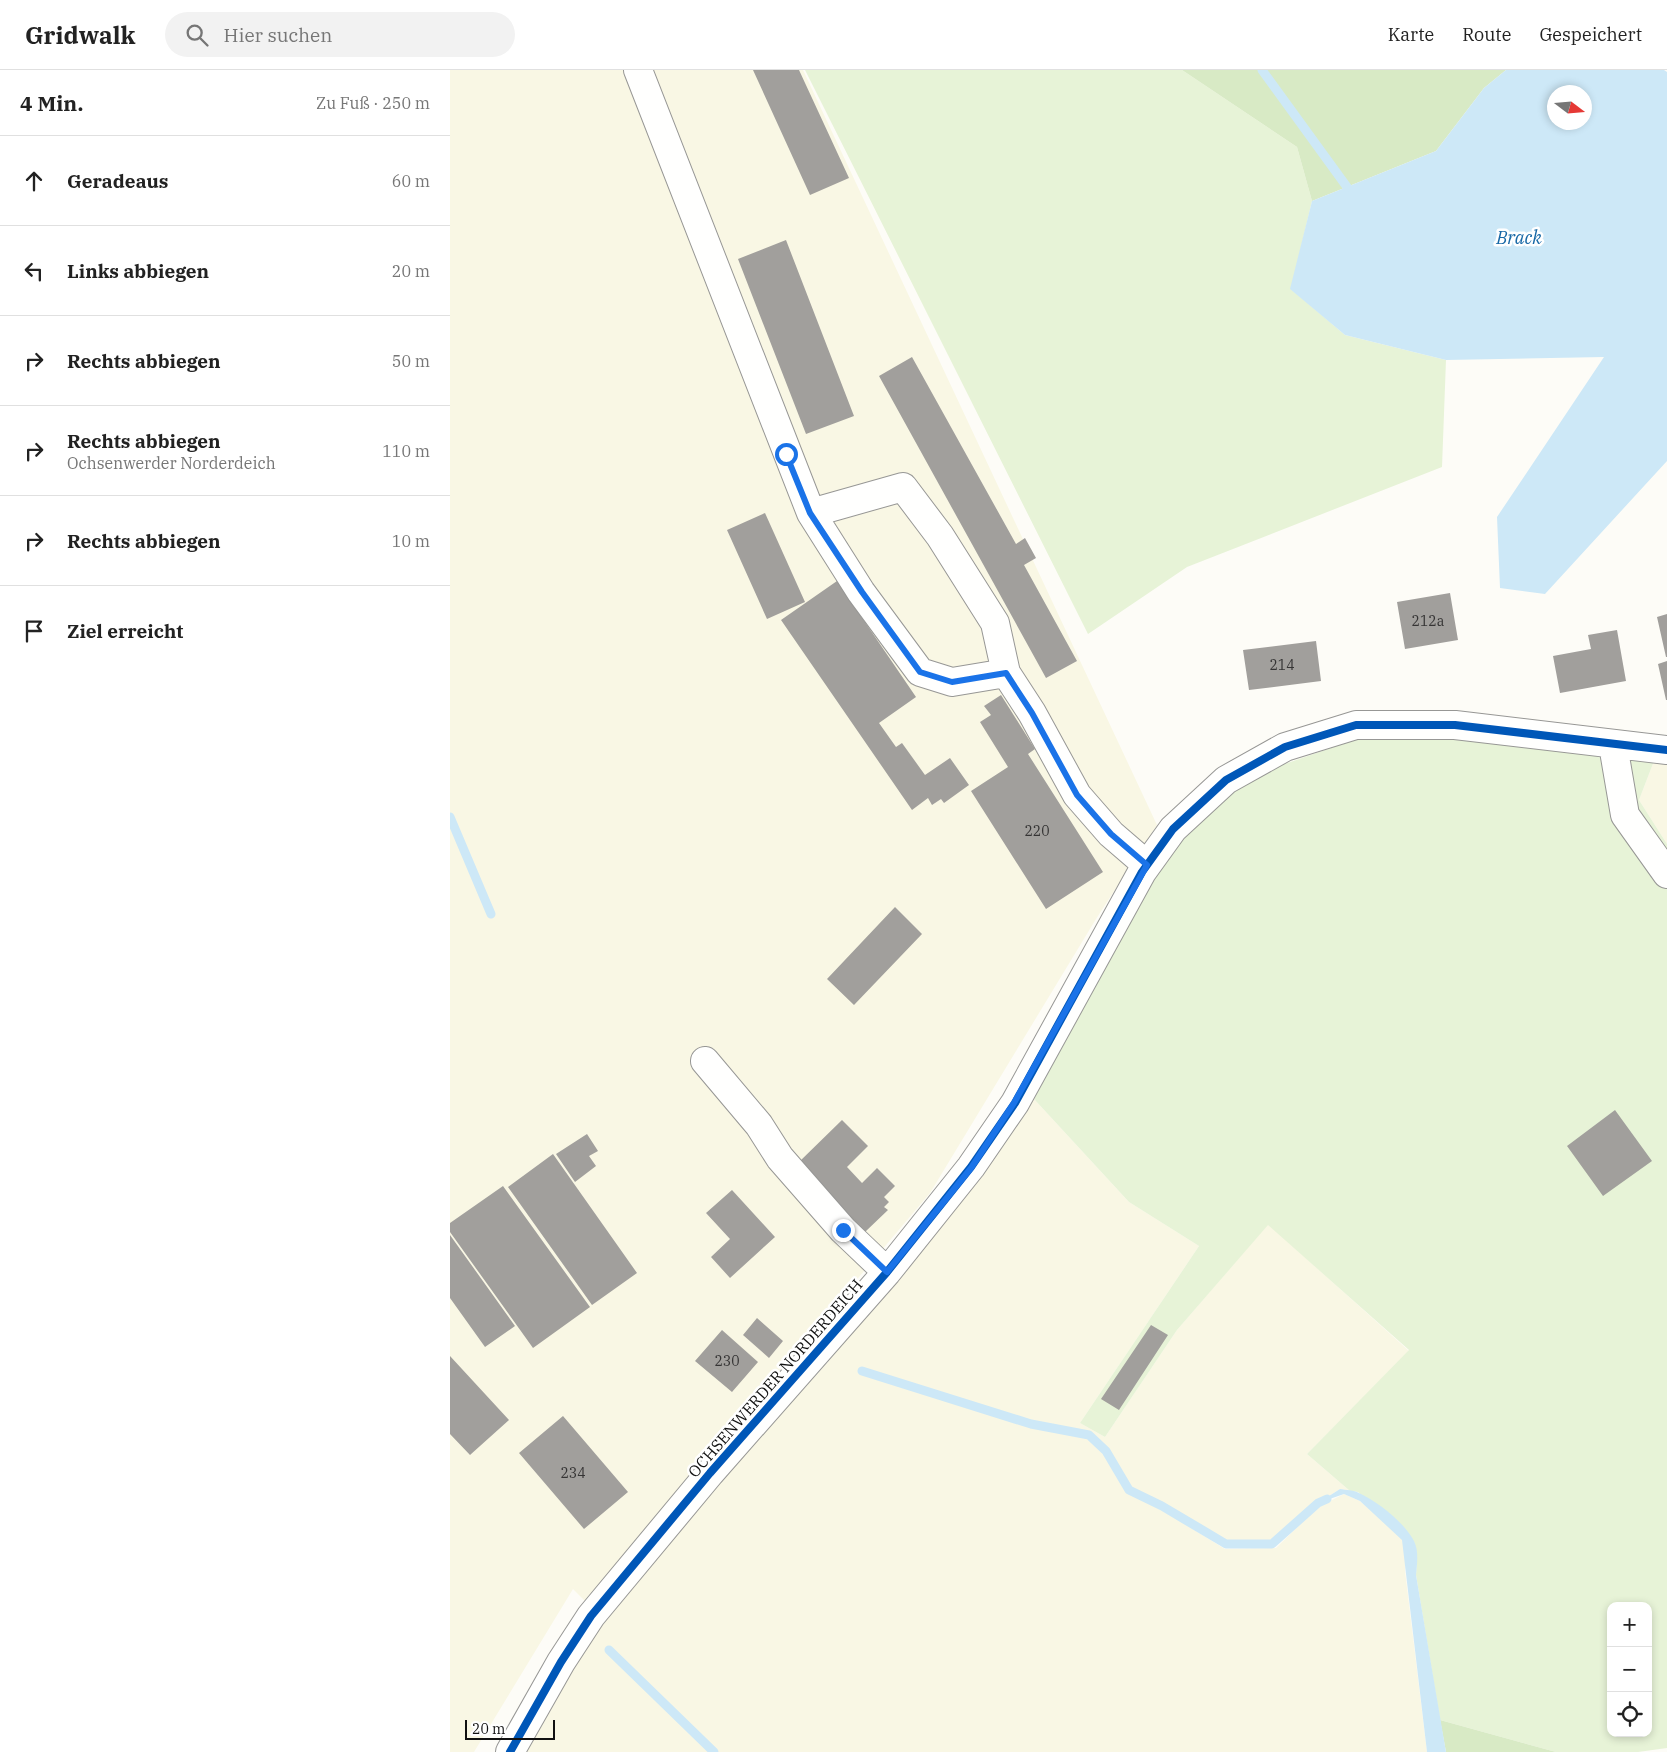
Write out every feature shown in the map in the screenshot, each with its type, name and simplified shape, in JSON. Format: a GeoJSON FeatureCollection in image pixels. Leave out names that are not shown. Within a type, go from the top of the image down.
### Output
{"type":"FeatureCollection","features":[{"type":"Feature","properties":{"kind":"street"},"geometry":{"type":"LineString","coordinates":[[638,70],[810,513],[862,592],[920,672],[952,682],[1006,673]]}},
{"type":"Feature","properties":{"kind":"street"},"geometry":{"type":"LineString","coordinates":[[810,513],[904,487],[940,536],[995,623],[1006,673],[1032,713],[1077,795],[1111,834],[1147,865]]}},
{"type":"Feature","properties":{"kind":"street","name":"OCHSENWERDER NORDERDEICH"},"geometry":{"type":"LineString","coordinates":[[510,1752],[561,1662],[591,1616],[710,1473],[887,1272],[971,1168],[1014,1103],[1147,865],[1173,829],[1226,780],[1285,747],[1356,725],[1455,725],[1667,750]]}},
{"type":"Feature","properties":{"kind":"street"},"geometry":{"type":"LineString","coordinates":[[1613,745],[1625,815],[1667,874]]}},
{"type":"Feature","properties":{"kind":"street"},"geometry":{"type":"LineString","coordinates":[[705,1061],[759,1125],[786,1165],[843,1230],[887,1272]]}},
{"type":"Feature","properties":{"kind":"shaded area"},"geometry":{"type":"Polygon","coordinates":[[[450,70],[803,70],[1157,825],[1096,919],[930,1193],[585,1601],[573,1589],[474,1752],[450,1752],[450,70]]]}},
{"type":"Feature","properties":{"kind":"shaded area"},"geometry":{"type":"Polygon","coordinates":[[[1654,761],[1667,762],[1667,844],[1639,800],[1654,761]]]}},
{"type":"Feature","properties":{"kind":"shaded area"},"geometry":{"type":"Polygon","coordinates":[[[1034,1099],[1129,1202],[1199,1246],[1080,1423],[1105,1437],[1177,1330],[1268,1224],[1409,1351],[1307,1454],[1350,1491],[1340,1489],[1318,1503],[1272,1544],[1226,1544],[1162,1506],[1136,1494],[1225,1549],[1276,1548],[1318,1507],[1344,1494],[1360,1501],[1384,1522],[1402,1539],[1406,1555],[1405,1571],[1427,1752],[526,1752],[581,1651],[719,1482],[828,1362],[981,1175],[1034,1099]]]}},
{"type":"Feature","properties":{"kind":"green space"},"geometry":{"type":"Polygon","coordinates":[[[805,70],[1182,70],[1297,147],[1312,201],[1291,289],[1345,335],[1446,360],[1442,467],[1187,567],[1088,634],[805,70]]]}},
{"type":"Feature","properties":{"kind":"green space"},"geometry":{"type":"Polygon","coordinates":[[[1182,70],[1506,70],[1484,88],[1436,151],[1312,201],[1297,147],[1182,70]]]}},
{"type":"Feature","properties":{"kind":"green space"},"geometry":{"type":"Polygon","coordinates":[[[1450,739],[1654,761],[1639,800],[1667,844],[1667,1748],[1638,1752],[1556,1752],[1440,1720],[1416,1575],[1417,1555],[1414,1542],[1358,1492],[1350,1491],[1307,1454],[1409,1350],[1268,1225],[1177,1330],[1105,1437],[1080,1423],[1199,1246],[1129,1202],[1034,1099],[1166,856],[1250,776],[1354,740],[1450,739]]]}},
{"type":"Feature","properties":{"kind":"green space"},"geometry":{"type":"Polygon","coordinates":[[[1440,1720],[1556,1752],[1446,1752],[1440,1720]]]}},
{"type":"Feature","properties":{"kind":"water","name":"Brack"},"geometry":{"type":"Polygon","coordinates":[[[1506,70],[1664,70],[1667,72],[1667,461],[1545,594],[1500,588],[1497,517],[1604,357],[1446,360],[1345,335],[1290,289],[1312,201],[1436,151],[1484,88],[1506,70]]]}},
{"type":"Feature","properties":{"kind":"water"},"geometry":{"type":"Polygon","coordinates":[[[1340,1489],[1357,1492],[1382,1507],[1404,1527],[1416,1545],[1416,1575],[1446,1752],[1427,1752],[1402,1540],[1360,1501],[1344,1494],[1318,1503],[1340,1489]]]}},
{"type":"Feature","properties":{"kind":"building"},"geometry":{"type":"Polygon","coordinates":[[[753,70],[799,70],[849,178],[810,195],[753,70]]]}},
{"type":"Feature","properties":{"kind":"building"},"geometry":{"type":"Polygon","coordinates":[[[786,240],[854,416],[806,434],[738,259],[786,240]]]}},
{"type":"Feature","properties":{"kind":"building"},"geometry":{"type":"Polygon","coordinates":[[[912,357],[1016,544],[1025,538],[1036,558],[1024,565],[1077,661],[1046,678],[879,376],[912,357]]]}},
{"type":"Feature","properties":{"kind":"building"},"geometry":{"type":"Polygon","coordinates":[[[765,513],[805,602],[767,619],[727,530],[765,513]]]}},
{"type":"Feature","properties":{"kind":"building"},"geometry":{"type":"Polygon","coordinates":[[[837,581],[916,697],[879,723],[896,747],[902,743],[925,775],[950,758],[969,785],[944,803],[941,799],[932,805],[928,798],[912,810],[781,620],[837,581]]]}},
{"type":"Feature","properties":{"kind":"building"},"geometry":{"type":"Polygon","coordinates":[[[1450,593],[1458,640],[1405,649],[1397,602],[1450,593]]]}},
{"type":"Feature","properties":{"kind":"building"},"geometry":{"type":"Polygon","coordinates":[[[1667,614],[1667,657],[1666,657],[1657,617],[1667,614]]]}},
{"type":"Feature","properties":{"kind":"building"},"geometry":{"type":"Polygon","coordinates":[[[1617,630],[1626,681],[1560,693],[1553,656],[1591,649],[1588,635],[1617,630]]]}},
{"type":"Feature","properties":{"kind":"building"},"geometry":{"type":"Polygon","coordinates":[[[1316,641],[1321,681],[1249,690],[1243,650],[1316,641]]]}},
{"type":"Feature","properties":{"kind":"building"},"geometry":{"type":"Polygon","coordinates":[[[1667,661],[1667,700],[1666,700],[1658,664],[1667,661]]]}},
{"type":"Feature","properties":{"kind":"building"},"geometry":{"type":"Polygon","coordinates":[[[1001,695],[1035,749],[1028,754],[1103,872],[1046,909],[971,791],[1008,767],[980,722],[991,715],[984,706],[1001,695]]]}},
{"type":"Feature","properties":{"kind":"building"},"geometry":{"type":"Polygon","coordinates":[[[895,907],[922,934],[854,1005],[827,979],[895,907]]]}},
{"type":"Feature","properties":{"kind":"building"},"geometry":{"type":"Polygon","coordinates":[[[1615,1110],[1652,1161],[1603,1196],[1567,1146],[1615,1110]]]}},
{"type":"Feature","properties":{"kind":"building"},"geometry":{"type":"Polygon","coordinates":[[[842,1120],[868,1146],[847,1167],[862,1183],[877,1168],[895,1186],[884,1197],[889,1202],[884,1207],[888,1210],[865,1232],[798,1163],[842,1120]]]}},
{"type":"Feature","properties":{"kind":"building"},"geometry":{"type":"Polygon","coordinates":[[[587,1134],[598,1151],[589,1156],[596,1166],[575,1182],[556,1154],[587,1134]]]}},
{"type":"Feature","properties":{"kind":"building"},"geometry":{"type":"Polygon","coordinates":[[[553,1154],[637,1273],[592,1305],[508,1187],[553,1154]]]}},
{"type":"Feature","properties":{"kind":"building"},"geometry":{"type":"Polygon","coordinates":[[[503,1186],[590,1307],[533,1348],[450,1232],[450,1223],[503,1186]]]}},
{"type":"Feature","properties":{"kind":"building"},"geometry":{"type":"Polygon","coordinates":[[[732,1190],[775,1237],[730,1278],[711,1257],[730,1239],[706,1213],[732,1190]]]}},
{"type":"Feature","properties":{"kind":"building"},"geometry":{"type":"Polygon","coordinates":[[[450,1235],[515,1326],[485,1347],[450,1298],[450,1235]]]}},
{"type":"Feature","properties":{"kind":"building"},"geometry":{"type":"Polygon","coordinates":[[[757,1318],[783,1341],[769,1358],[743,1335],[757,1318]]]}},
{"type":"Feature","properties":{"kind":"building"},"geometry":{"type":"Polygon","coordinates":[[[1151,1325],[1168,1335],[1119,1410],[1101,1399],[1151,1325]]]}},
{"type":"Feature","properties":{"kind":"building"},"geometry":{"type":"Polygon","coordinates":[[[722,1330],[758,1362],[732,1392],[695,1361],[722,1330]]]}},
{"type":"Feature","properties":{"kind":"building"},"geometry":{"type":"Polygon","coordinates":[[[450,1356],[509,1420],[470,1455],[450,1434],[450,1356]]]}},
{"type":"Feature","properties":{"kind":"building"},"geometry":{"type":"Polygon","coordinates":[[[563,1416],[628,1492],[584,1529],[519,1453],[563,1416]]]}},
{"type":"Feature","properties":{"kind":"waterway"},"geometry":{"type":"LineString","coordinates":[[1262,70],[1347,187]]}},
{"type":"Feature","properties":{"kind":"waterway"},"geometry":{"type":"LineString","coordinates":[[450,817],[491,914]]}},
{"type":"Feature","properties":{"kind":"waterway"},"geometry":{"type":"LineString","coordinates":[[862,1371],[1031,1424],[1089,1435],[1106,1451],[1129,1490],[1162,1506],[1226,1544],[1272,1544],[1318,1503],[1327,1499]]}},
{"type":"Feature","properties":{"kind":"waterway"},"geometry":{"type":"LineString","coordinates":[[609,1650],[714,1752]]}},
{"type":"Feature","properties":{"kind":"cycle path"},"geometry":{"type":"LineString","coordinates":[[510,1752],[561,1662],[591,1616],[710,1473],[887,1272],[971,1167],[1015,1103],[1142,872],[1173,829],[1226,780],[1285,747],[1356,725],[1455,725],[1667,750]]}},
{"type":"Feature","properties":{"kind":"route"},"geometry":{"type":"LineString","coordinates":[[786,454],[810,513],[862,592],[920,672],[952,682],[1006,673],[1032,713],[1077,795],[1111,834],[1147,865],[1014,1103],[971,1168],[887,1272],[843,1230]]}}]}
